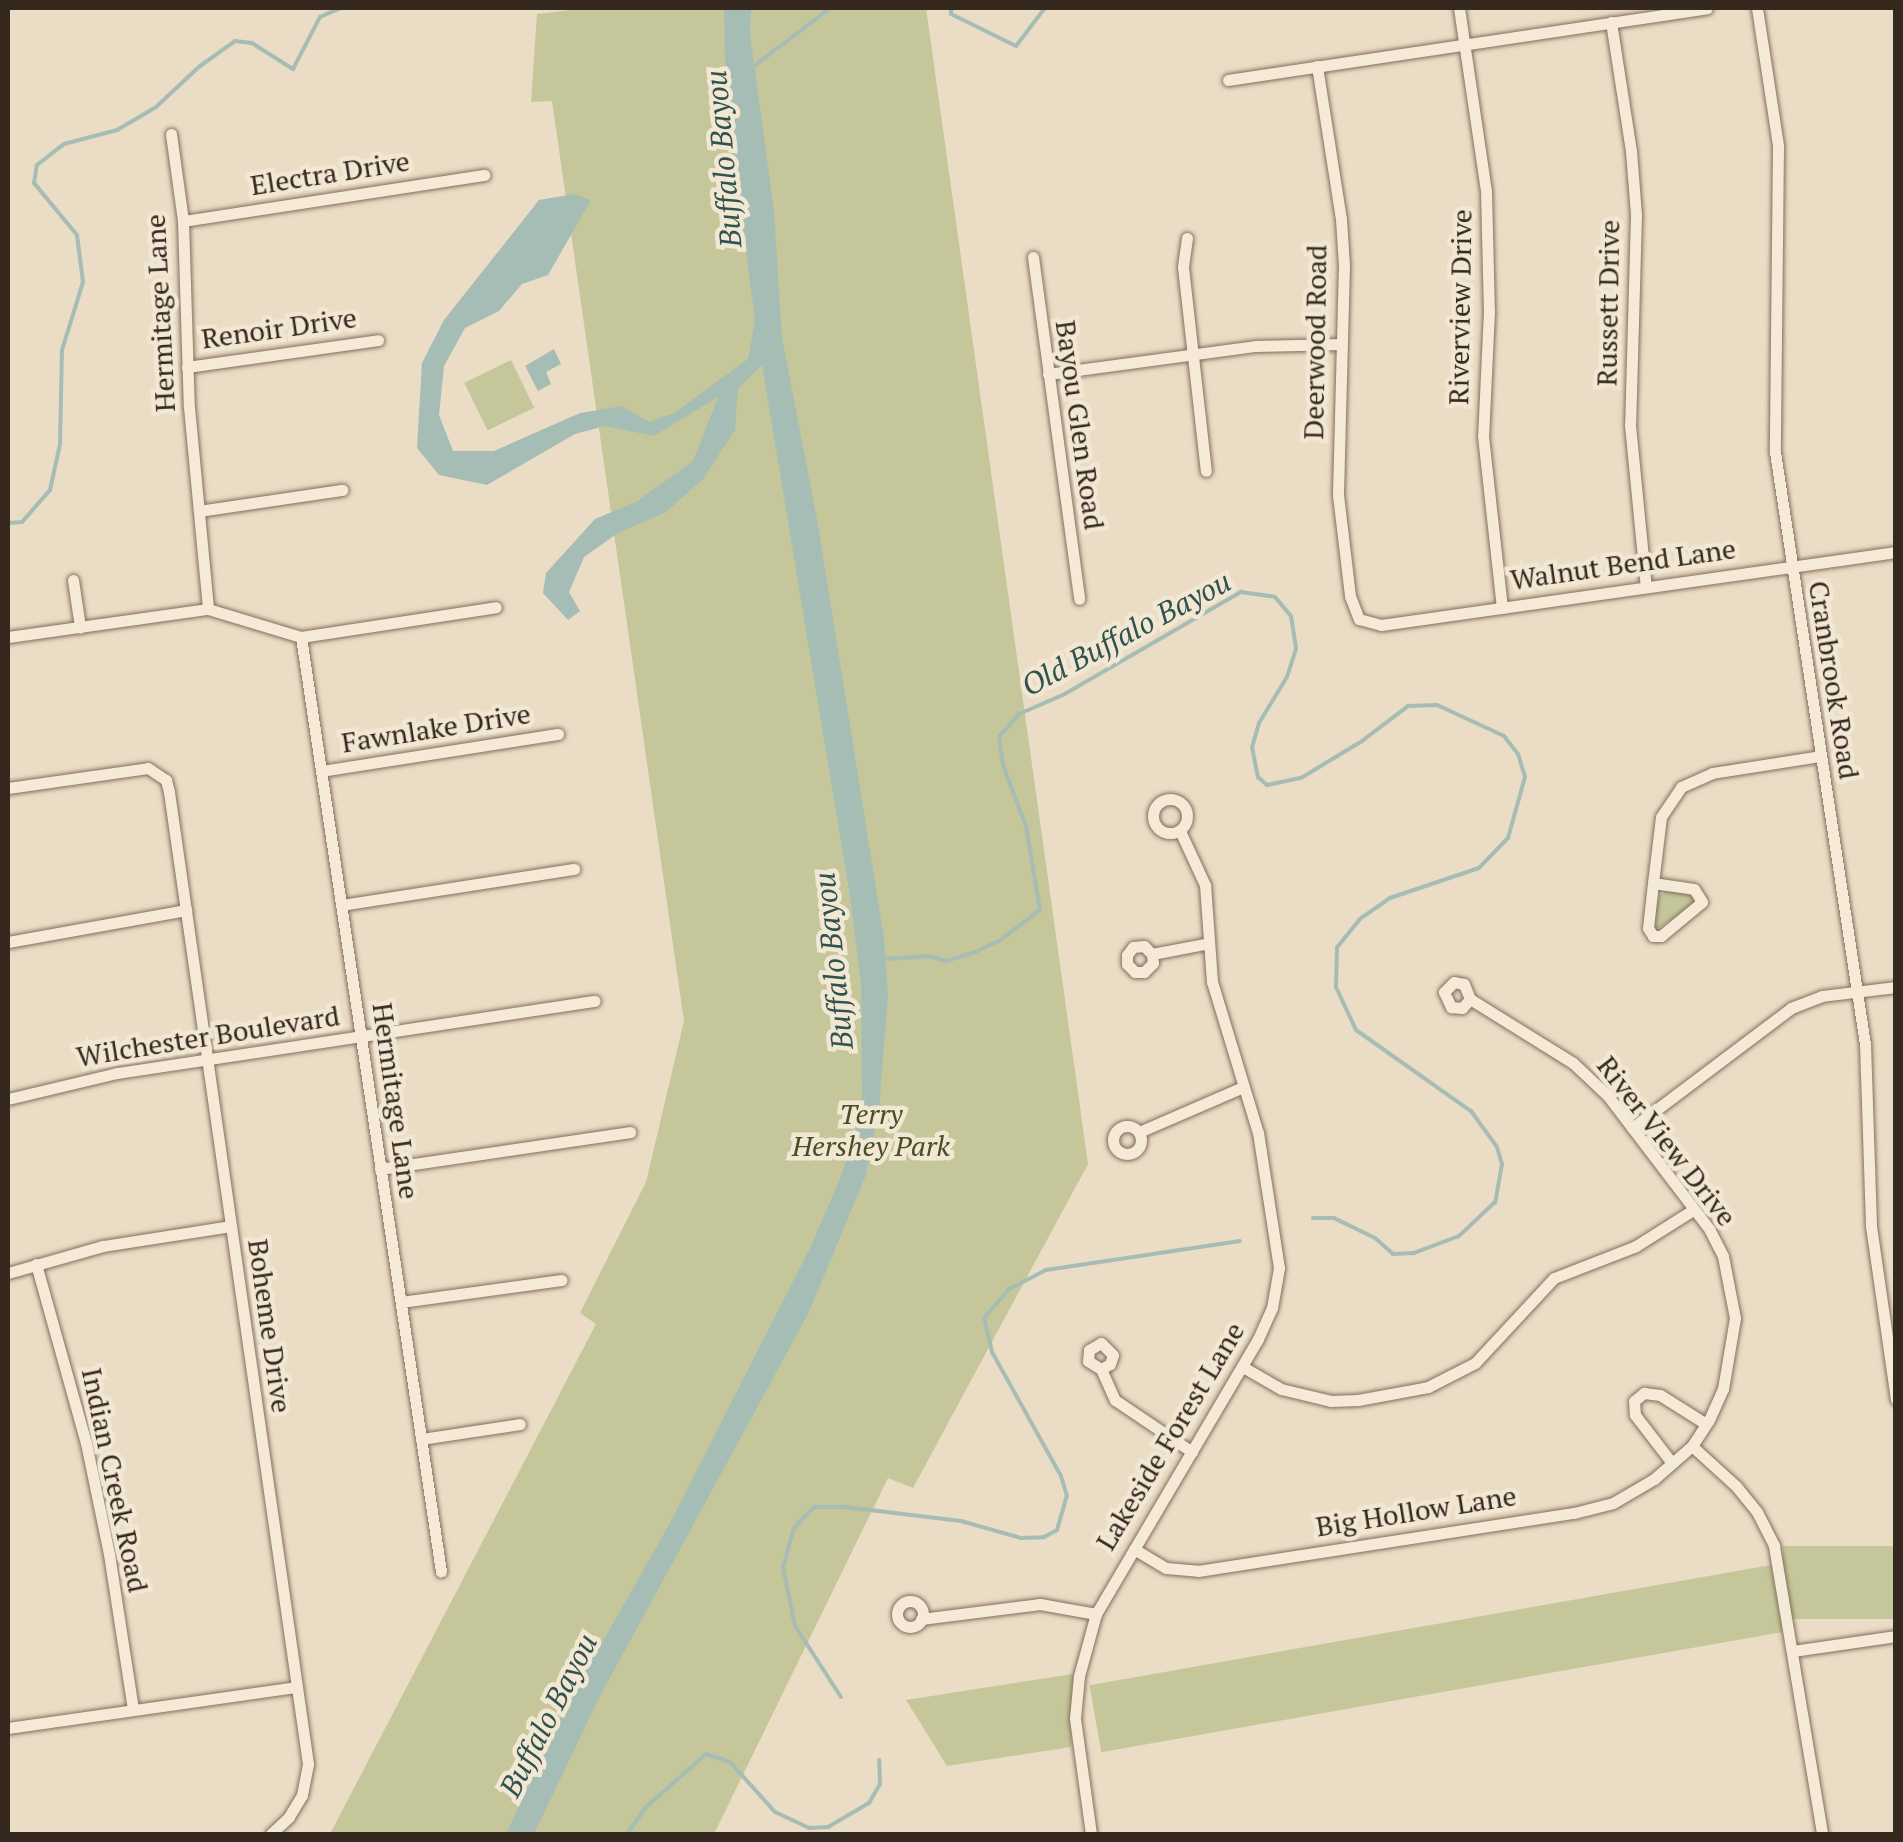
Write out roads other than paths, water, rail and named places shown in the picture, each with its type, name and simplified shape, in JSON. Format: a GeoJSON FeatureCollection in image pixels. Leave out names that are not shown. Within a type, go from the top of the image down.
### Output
{"type":"FeatureCollection","features":[{"type":"Feature","properties":{"kind":"street","name":"Riverview Drive"},"geometry":{"type":"LineString","coordinates":[[1459,8],[1486,191],[1489,312],[1484,436],[1502,608]]}},
{"type":"Feature","properties":{"kind":"street"},"geometry":{"type":"LineString","coordinates":[[1228,80],[1707,8]]}},
{"type":"Feature","properties":{"kind":"street","name":"Cranbrook Road"},"geometry":{"type":"LineString","coordinates":[[1757,8],[1778,146],[1774,437],[1865,1044],[1871,1226],[1896,1399]]}},
{"type":"Feature","properties":{"kind":"street","name":"Russett Drive"},"geometry":{"type":"LineString","coordinates":[[1611,22],[1636,215],[1630,425],[1646,587]]}},
{"type":"Feature","properties":{"kind":"street","name":"Deerwood Road"},"geometry":{"type":"LineString","coordinates":[[1317,66],[1341,219],[1338,495],[1350,596],[1359,619]]}},
{"type":"Feature","properties":{"kind":"street","name":"Hermitage Lane"},"geometry":{"type":"LineString","coordinates":[[171,134],[183,221],[187,367],[208,609]]}},
{"type":"Feature","properties":{"kind":"street","name":"Electra Drive"},"geometry":{"type":"LineString","coordinates":[[183,221],[485,175]]}},
{"type":"Feature","properties":{"kind":"street"},"geometry":{"type":"LineString","coordinates":[[1187,238],[1183,268],[1206,471]]}},
{"type":"Feature","properties":{"kind":"street","name":"Bayou Glen Road"},"geometry":{"type":"LineString","coordinates":[[1033,257],[1079,599]]}},
{"type":"Feature","properties":{"kind":"street","name":"Renoir Drive"},"geometry":{"type":"LineString","coordinates":[[187,367],[378,340]]}},
{"type":"Feature","properties":{"kind":"street"},"geometry":{"type":"LineString","coordinates":[[1048,374],[1285,343],[1341,344]]}},
{"type":"Feature","properties":{"kind":"street"},"geometry":{"type":"LineString","coordinates":[[199,511],[342,490]]}},
{"type":"Feature","properties":{"kind":"street","name":"Walnut Bend Lane"},"geometry":{"type":"LineString","coordinates":[[1359,619],[1382,624],[1896,552]]}},
{"type":"Feature","properties":{"kind":"street"},"geometry":{"type":"LineString","coordinates":[[72,580],[80,627]]}},
{"type":"Feature","properties":{"kind":"street"},"geometry":{"type":"LineString","coordinates":[[8,637],[208,609],[301,637],[496,607]]}},
{"type":"Feature","properties":{"kind":"street","name":"Hermitage Lane"},"geometry":{"type":"LineString","coordinates":[[301,637],[440,1572]]}},
{"type":"Feature","properties":{"kind":"street","name":"Fawnlake Drive"},"geometry":{"type":"LineString","coordinates":[[321,771],[558,734]]}},
{"type":"Feature","properties":{"kind":"street"},"geometry":{"type":"LineString","coordinates":[[1653,883],[1694,890],[1702,902],[1661,936],[1653,936],[1648,928],[1653,883],[1661,818],[1681,787],[1712,773],[1821,756]]}},
{"type":"Feature","properties":{"kind":"street","name":"Boheme Drive"},"geometry":{"type":"LineString","coordinates":[[8,788],[148,768],[166,780],[307,1781],[289,1818],[270,1834]]}},
{"type":"Feature","properties":{"kind":"street","name":"Lakeside Forest Lane"},"geometry":{"type":"LineString","coordinates":[[1091,1834],[1075,1718],[1079,1676],[1096,1614],[1243,1366],[1272,1308],[1279,1268],[1258,1133],[1221,1020],[1205,885],[1180,831]]}},
{"type":"Feature","properties":{"kind":"street"},"geometry":{"type":"LineString","coordinates":[[341,905],[574,869]]}},
{"type":"Feature","properties":{"kind":"street"},"geometry":{"type":"LineString","coordinates":[[8,942],[186,910]]}},
{"type":"Feature","properties":{"kind":"street"},"geometry":{"type":"LineString","coordinates":[[1152,954],[1209,943]]}},
{"type":"Feature","properties":{"kind":"street"},"geometry":{"type":"LineString","coordinates":[[1632,1128],[1791,1008],[1855,990],[1896,987]]}},
{"type":"Feature","properties":{"kind":"street","name":"River View Drive"},"geometry":{"type":"LineString","coordinates":[[1470,1000],[1574,1062],[1632,1128],[1694,1210],[1723,1256],[1735,1318],[1723,1388],[1692,1446]]}},
{"type":"Feature","properties":{"kind":"street","name":"Wilchester Boulevard"},"geometry":{"type":"LineString","coordinates":[[8,1099],[117,1073],[206,1058],[595,1001]]}},
{"type":"Feature","properties":{"kind":"street"},"geometry":{"type":"LineString","coordinates":[[1140,1132],[1243,1086]]}},
{"type":"Feature","properties":{"kind":"street"},"geometry":{"type":"LineString","coordinates":[[380,1169],[630,1132]]}},
{"type":"Feature","properties":{"kind":"street"},"geometry":{"type":"LineString","coordinates":[[1243,1366],[1281,1389],[1330,1400],[1358,1400],[1428,1388],[1475,1363],[1554,1278],[1636,1246],[1694,1210]]}},
{"type":"Feature","properties":{"kind":"street"},"geometry":{"type":"LineString","coordinates":[[8,1272],[150,1236],[230,1226]]}},
{"type":"Feature","properties":{"kind":"street","name":"Indian Creek Road"},"geometry":{"type":"LineString","coordinates":[[36,1264],[86,1443],[109,1554],[133,1709]]}},
{"type":"Feature","properties":{"kind":"street"},"geometry":{"type":"LineString","coordinates":[[401,1302],[562,1280]]}},
{"type":"Feature","properties":{"kind":"street"},"geometry":{"type":"LineString","coordinates":[[1102,1369],[1115,1400],[1192,1452]]}},
{"type":"Feature","properties":{"kind":"street"},"geometry":{"type":"LineString","coordinates":[[1672,1464],[1635,1416],[1634,1402],[1644,1394],[1660,1394],[1706,1424]]}},
{"type":"Feature","properties":{"kind":"street"},"geometry":{"type":"LineString","coordinates":[[421,1439],[520,1424]]}},
{"type":"Feature","properties":{"kind":"street"},"geometry":{"type":"LineString","coordinates":[[1692,1446],[1736,1486],[1757,1512],[1774,1546],[1822,1834]]}},
{"type":"Feature","properties":{"kind":"street","name":"Big Hollow Lane"},"geometry":{"type":"LineString","coordinates":[[1134,1548],[1166,1568],[1198,1571],[1574,1513],[1613,1503],[1692,1446]]}},
{"type":"Feature","properties":{"kind":"street"},"geometry":{"type":"LineString","coordinates":[[921,1620],[1040,1604],[1096,1614]]}},
{"type":"Feature","properties":{"kind":"street"},"geometry":{"type":"LineString","coordinates":[[1792,1650],[1896,1636]]}},
{"type":"Feature","properties":{"kind":"street"},"geometry":{"type":"LineString","coordinates":[[8,1728],[295,1687]]}},
{"type":"Feature","properties":{"kind":"water"},"geometry":{"type":"Polygon","coordinates":[[[724,8],[751,8],[750,34],[774,211],[782,337],[818,525],[884,938],[888,996],[879,1109],[866,1175],[809,1312],[599,1698],[534,1834],[506,1834],[563,1712],[670,1523],[810,1248],[842,1174],[862,1106],[861,983],[850,896],[762,365],[738,389],[735,430],[703,479],[666,512],[618,533],[584,557],[569,592],[580,611],[568,620],[543,593],[546,573],[595,519],[636,502],[693,461],[718,397],[654,436],[605,426],[575,434],[487,485],[439,475],[417,448],[422,363],[444,320],[539,200],[575,194],[591,200],[548,275],[522,284],[499,311],[465,328],[444,366],[439,415],[453,451],[494,451],[580,413],[622,406],[649,422],[674,413],[748,359],[755,320],[726,103],[724,8]]]}},
{"type":"Feature","properties":{"kind":"water"},"geometry":{"type":"Polygon","coordinates":[[[554,349],[561,364],[546,372],[551,384],[538,391],[525,366],[554,349]]]}},
{"type":"Feature","properties":{"kind":"waterway"},"geometry":{"type":"LineString","coordinates":[[8,523],[22,522],[50,490],[60,444],[62,350],[83,282],[77,235],[34,183],[37,165],[64,144],[117,130],[156,107],[200,66],[235,41],[252,43],[293,69],[320,17],[340,8]]}},
{"type":"Feature","properties":{"kind":"waterway"},"geometry":{"type":"LineString","coordinates":[[754,66],[830,8]]}},
{"type":"Feature","properties":{"kind":"waterway"},"geometry":{"type":"LineString","coordinates":[[951,8],[951,14],[1016,46],[1045,8]]}},
{"type":"Feature","properties":{"kind":"waterway","name":"Old Buffalo Bayou"},"geometry":{"type":"LineString","coordinates":[[884,959],[929,956],[946,961],[975,952],[999,941],[1040,910],[1026,826],[1003,765],[999,737],[1019,714],[1063,695],[1241,592],[1275,597],[1291,616],[1296,649],[1287,677],[1259,723],[1252,747],[1258,777],[1267,785],[1301,778],[1362,741],[1408,706],[1437,705],[1504,736],[1518,754],[1525,777],[1508,838],[1479,868],[1390,898],[1360,919],[1337,947],[1336,987],[1356,1030],[1471,1111],[1497,1147],[1502,1164],[1495,1202],[1459,1236],[1414,1253],[1393,1254],[1375,1238],[1334,1218],[1313,1218]]}},
{"type":"Feature","properties":{"kind":"waterway","name":"Old Buffalo Bayou"},"geometry":{"type":"LineString","coordinates":[[841,1697],[795,1626],[783,1567],[794,1528],[814,1507],[845,1507],[961,1521],[1021,1538],[1044,1537],[1057,1530],[1067,1496],[1061,1476],[992,1352],[984,1318],[1009,1289],[1046,1270],[1240,1241]]}},
{"type":"Feature","properties":{"kind":"waterway","name":"Old Buffalo Bayou"},"geometry":{"type":"LineString","coordinates":[[627,1834],[645,1808],[706,1754],[730,1762],[775,1812],[809,1828],[828,1827],[869,1803],[880,1784],[879,1760]]}},
{"type":"Feature","properties":{"kind":"water label","name":"Buffalo Bayou"},"geometry":{"type":"Point","coordinates":[723,159]}},
{"type":"Feature","properties":{"kind":"water label","name":"Buffalo Bayou"},"geometry":{"type":"Point","coordinates":[833,961]}},
{"type":"Feature","properties":{"kind":"water label","name":"Buffalo Bayou"},"geometry":{"type":"Point","coordinates":[548,1715]}},
{"type":"Feature","properties":{"kind":"park label","name":"Terry Hershey Park"},"geometry":{"type":"Point","coordinates":[871,1130]}}]}
